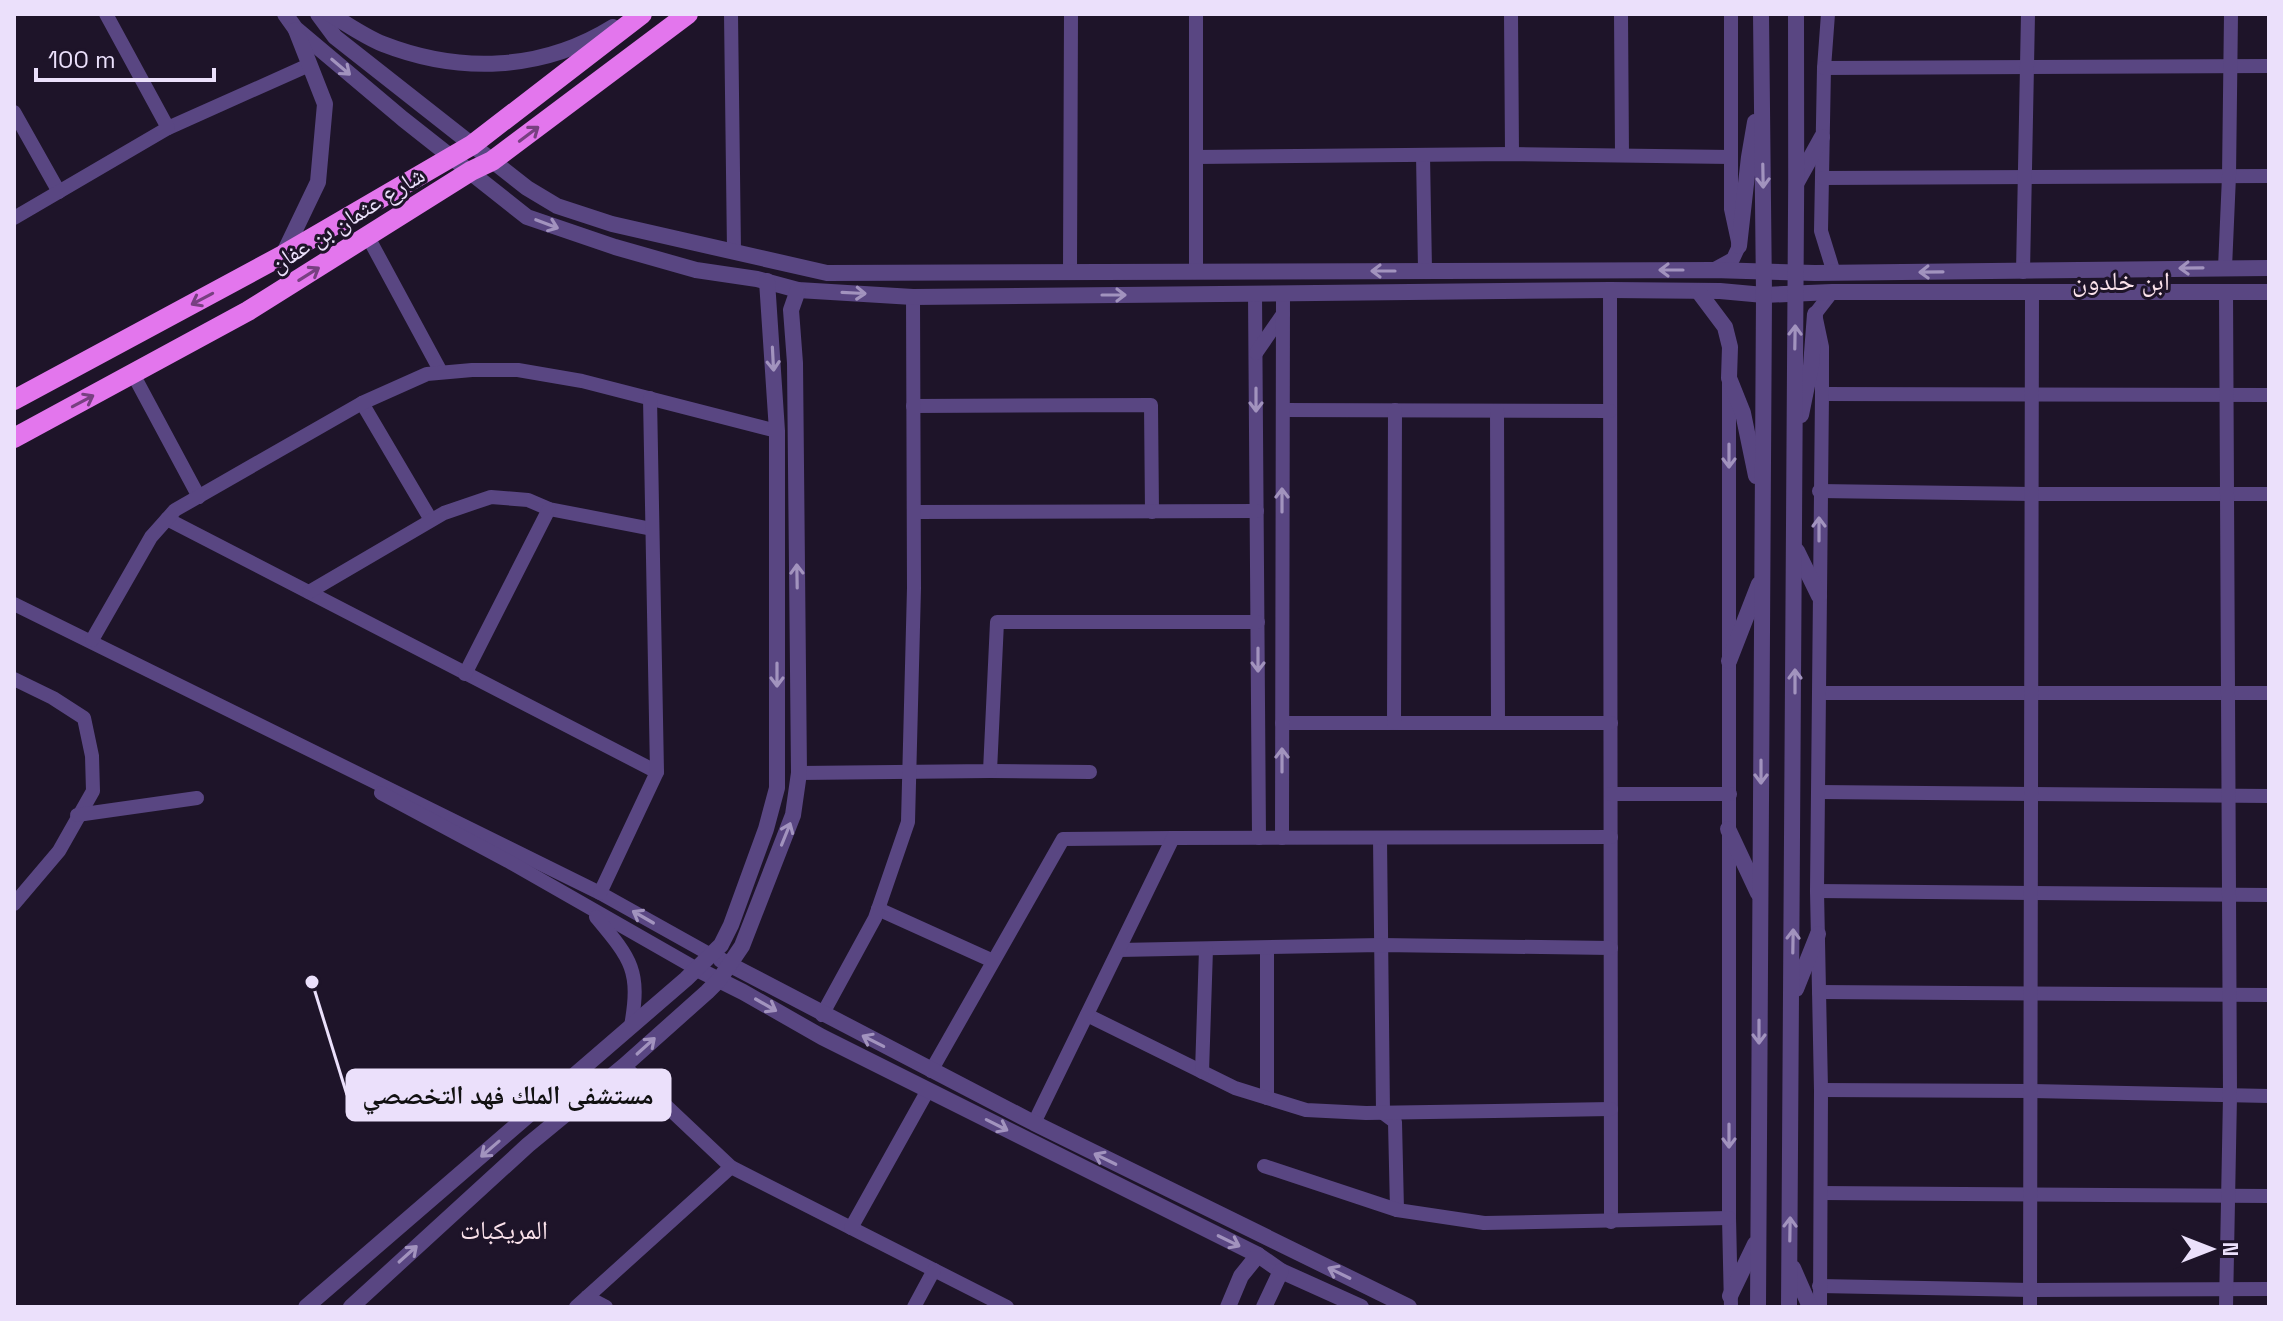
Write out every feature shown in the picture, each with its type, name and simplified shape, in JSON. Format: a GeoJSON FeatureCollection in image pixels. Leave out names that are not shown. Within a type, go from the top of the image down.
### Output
{"type":"FeatureCollection","features":[{"type":"Feature","properties":{"kind":"main road","name":"شارع عثمان بن عفان"},"geometry":{"type":"LineString","coordinates":[[15,399],[283,255],[472,145],[642,14]]}},
{"type":"Feature","properties":{"kind":"main road","name":"شارع عثمان بن عفان"},"geometry":{"type":"LineString","coordinates":[[14,438],[248,311],[471,171],[492,161],[688,14]]}},
{"type":"Feature","properties":{"kind":"street"},"geometry":{"type":"LineString","coordinates":[[106,14],[168,128]]}},
{"type":"Feature","properties":{"kind":"street"},"geometry":{"type":"LineString","coordinates":[[318,14],[335,37],[527,188],[557,206],[612,224],[827,273],[1425,270],[1834,273],[2269,268]]}},
{"type":"Feature","properties":{"kind":"street"},"geometry":{"type":"LineString","coordinates":[[330,14],[380,43],[421,57],[460,65],[510,63],[547,57],[600,36],[635,14]]}},
{"type":"Feature","properties":{"kind":"street"},"geometry":{"type":"LineString","coordinates":[[731,14],[734,252]]}},
{"type":"Feature","properties":{"kind":"street"},"geometry":{"type":"LineString","coordinates":[[1070,272],[1071,14]]}},
{"type":"Feature","properties":{"kind":"street"},"geometry":{"type":"LineString","coordinates":[[1196,14],[1196,271]]}},
{"type":"Feature","properties":{"kind":"street"},"geometry":{"type":"LineString","coordinates":[[1511,14],[1512,154]]}},
{"type":"Feature","properties":{"kind":"street"},"geometry":{"type":"LineString","coordinates":[[1621,14],[1622,155]]}},
{"type":"Feature","properties":{"kind":"street"},"geometry":{"type":"LineString","coordinates":[[1731,14],[1731,209],[1739,246]]}},
{"type":"Feature","properties":{"kind":"street"},"geometry":{"type":"LineString","coordinates":[[1758,1307],[1764,295],[1761,14]]}},
{"type":"Feature","properties":{"kind":"street"},"geometry":{"type":"LineString","coordinates":[[1789,1307],[1796,724],[1793,448],[1796,14]]}},
{"type":"Feature","properties":{"kind":"street"},"geometry":{"type":"LineString","coordinates":[[1828,14],[1821,231],[1834,273]]}},
{"type":"Feature","properties":{"kind":"street"},"geometry":{"type":"LineString","coordinates":[[2023,272],[2028,14]]}},
{"type":"Feature","properties":{"kind":"street"},"geometry":{"type":"LineString","coordinates":[[2225,268],[2231,14]]}},
{"type":"Feature","properties":{"kind":"street"},"geometry":{"type":"LineString","coordinates":[[283,255],[318,182],[325,104],[290,21]]}},
{"type":"Feature","properties":{"kind":"street"},"geometry":{"type":"LineString","coordinates":[[290,21],[403,119],[527,217],[696,270],[767,281],[798,290],[913,297],[1610,290],[1764,295],[1832,292],[2269,292]]}},
{"type":"Feature","properties":{"kind":"street"},"geometry":{"type":"LineString","coordinates":[[14,218],[168,128],[309,65]]}},
{"type":"Feature","properties":{"kind":"street"},"geometry":{"type":"LineString","coordinates":[[1824,68],[2269,66]]}},
{"type":"Feature","properties":{"kind":"street"},"geometry":{"type":"LineString","coordinates":[[1713,270],[1733,259],[1739,246],[1749,157],[1762,86]]}},
{"type":"Feature","properties":{"kind":"street"},"geometry":{"type":"LineString","coordinates":[[14,112],[59,192]]}},
{"type":"Feature","properties":{"kind":"street"},"geometry":{"type":"LineString","coordinates":[[1796,184],[1822,137]]}},
{"type":"Feature","properties":{"kind":"street"},"geometry":{"type":"LineString","coordinates":[[1196,157],[1512,154],[1731,157]]}},
{"type":"Feature","properties":{"kind":"street"},"geometry":{"type":"LineString","coordinates":[[1423,155],[1425,270]]}},
{"type":"Feature","properties":{"kind":"street"},"geometry":{"type":"LineString","coordinates":[[1823,178],[2269,176]]}},
{"type":"Feature","properties":{"kind":"street"},"geometry":{"type":"LineString","coordinates":[[368,237],[441,372]]}},
{"type":"Feature","properties":{"kind":"street"},"geometry":{"type":"LineString","coordinates":[[306,1307],[697,969],[721,945],[731,925],[766,829],[777,788],[777,431],[767,281]]}},
{"type":"Feature","properties":{"kind":"street"},"geometry":{"type":"LineString","coordinates":[[351,1307],[528,1145],[624,1066],[719,980],[742,946],[793,815],[799,773],[795,363],[791,310],[798,290]]}},
{"type":"Feature","properties":{"kind":"street"},"geometry":{"type":"LineString","coordinates":[[1610,290],[1611,1222]]}},
{"type":"Feature","properties":{"kind":"street"},"geometry":{"type":"LineString","coordinates":[[1698,291],[1725,327],[1730,347],[1730,1301]]}},
{"type":"Feature","properties":{"kind":"street"},"geometry":{"type":"LineString","coordinates":[[2226,291],[2230,797],[2226,1307]]}},
{"type":"Feature","properties":{"kind":"street"},"geometry":{"type":"LineString","coordinates":[[1793,448],[1811,366],[1815,314],[1832,292]]}},
{"type":"Feature","properties":{"kind":"street"},"geometry":{"type":"LineString","coordinates":[[2030,1307],[2032,292]]}},
{"type":"Feature","properties":{"kind":"street"},"geometry":{"type":"LineString","coordinates":[[1255,294],[1259,838]]}},
{"type":"Feature","properties":{"kind":"street"},"geometry":{"type":"LineString","coordinates":[[1282,838],[1283,294]]}},
{"type":"Feature","properties":{"kind":"street"},"geometry":{"type":"LineString","coordinates":[[822,1015],[878,909],[908,822],[914,512],[913,297]]}},
{"type":"Feature","properties":{"kind":"street"},"geometry":{"type":"LineString","coordinates":[[1256,353],[1283,314]]}},
{"type":"Feature","properties":{"kind":"street"},"geometry":{"type":"LineString","coordinates":[[1815,314],[1822,347],[1817,891],[1821,1090],[1820,1307]]}},
{"type":"Feature","properties":{"kind":"street"},"geometry":{"type":"LineString","coordinates":[[92,640],[151,537],[175,510],[362,403],[427,374],[518,370],[582,381],[777,431]]}},
{"type":"Feature","properties":{"kind":"street"},"geometry":{"type":"LineString","coordinates":[[133,374],[199,497]]}},
{"type":"Feature","properties":{"kind":"street"},"geometry":{"type":"LineString","coordinates":[[1729,378],[1743,413],[1763,511]]}},
{"type":"Feature","properties":{"kind":"street"},"geometry":{"type":"LineString","coordinates":[[1822,394],[2034,392],[2269,395]]}},
{"type":"Feature","properties":{"kind":"street"},"geometry":{"type":"LineString","coordinates":[[600,893],[657,772],[650,398]]}},
{"type":"Feature","properties":{"kind":"street"},"geometry":{"type":"LineString","coordinates":[[362,403],[431,520]]}},
{"type":"Feature","properties":{"kind":"street"},"geometry":{"type":"LineString","coordinates":[[913,406],[1151,405],[1152,512]]}},
{"type":"Feature","properties":{"kind":"street"},"geometry":{"type":"LineString","coordinates":[[1283,410],[1610,411]]}},
{"type":"Feature","properties":{"kind":"street"},"geometry":{"type":"LineString","coordinates":[[1394,723],[1395,410]]}},
{"type":"Feature","properties":{"kind":"street"},"geometry":{"type":"LineString","coordinates":[[1497,411],[1498,723]]}},
{"type":"Feature","properties":{"kind":"street"},"geometry":{"type":"LineString","coordinates":[[1819,491],[2269,494]]}},
{"type":"Feature","properties":{"kind":"street"},"geometry":{"type":"LineString","coordinates":[[309,592],[444,513],[491,497],[528,500],[549,509],[652,529]]}},
{"type":"Feature","properties":{"kind":"street"},"geometry":{"type":"LineString","coordinates":[[465,674],[549,509]]}},
{"type":"Feature","properties":{"kind":"street"},"geometry":{"type":"LineString","coordinates":[[914,512],[1257,511]]}},
{"type":"Feature","properties":{"kind":"street"},"geometry":{"type":"LineString","coordinates":[[167,519],[657,772]]}},
{"type":"Feature","properties":{"kind":"street"},"geometry":{"type":"LineString","coordinates":[[1794,546],[1819,596]]}},
{"type":"Feature","properties":{"kind":"street"},"geometry":{"type":"LineString","coordinates":[[1729,661],[1762,575]]}},
{"type":"Feature","properties":{"kind":"street"},"geometry":{"type":"LineString","coordinates":[[14,604],[600,893],[931,1071],[1409,1307]]}},
{"type":"Feature","properties":{"kind":"street"},"geometry":{"type":"LineString","coordinates":[[990,771],[997,622],[1258,622]]}},
{"type":"Feature","properties":{"kind":"street"},"geometry":{"type":"LineString","coordinates":[[14,679],[84,718],[92,756],[93,791],[59,851],[14,904]]}},
{"type":"Feature","properties":{"kind":"street"},"geometry":{"type":"LineString","coordinates":[[1819,693],[2269,693]]}},
{"type":"Feature","properties":{"kind":"street"},"geometry":{"type":"LineString","coordinates":[[1282,723],[1611,723]]}},
{"type":"Feature","properties":{"kind":"street"},"geometry":{"type":"LineString","coordinates":[[309,748],[399,804],[508,861],[822,1037],[1258,1255],[1281,1271],[1361,1307]]}},
{"type":"Feature","properties":{"kind":"street"},"geometry":{"type":"LineString","coordinates":[[799,773],[1090,772]]}},
{"type":"Feature","properties":{"kind":"street"},"geometry":{"type":"LineString","coordinates":[[1819,792],[2269,796]]}},
{"type":"Feature","properties":{"kind":"street"},"geometry":{"type":"LineString","coordinates":[[1611,794],[1730,794]]}},
{"type":"Feature","properties":{"kind":"street"},"geometry":{"type":"LineString","coordinates":[[77,815],[197,798]]}},
{"type":"Feature","properties":{"kind":"street"},"geometry":{"type":"LineString","coordinates":[[1728,829],[1760,898]]}},
{"type":"Feature","properties":{"kind":"street"},"geometry":{"type":"LineString","coordinates":[[931,1071],[1063,839],[1611,837]]}},
{"type":"Feature","properties":{"kind":"street"},"geometry":{"type":"LineString","coordinates":[[1034,1123],[1173,838]]}},
{"type":"Feature","properties":{"kind":"street"},"geometry":{"type":"LineString","coordinates":[[1380,838],[1383,1113]]}},
{"type":"Feature","properties":{"kind":"street"},"geometry":{"type":"LineString","coordinates":[[1817,891],[2269,895]]}},
{"type":"Feature","properties":{"kind":"street"},"geometry":{"type":"LineString","coordinates":[[878,909],[993,961]]}},
{"type":"Feature","properties":{"kind":"street"},"geometry":{"type":"LineString","coordinates":[[591,910],[628,955],[636,992],[631,1026]]}},
{"type":"Feature","properties":{"kind":"street"},"geometry":{"type":"LineString","coordinates":[[1793,998],[1818,934]]}},
{"type":"Feature","properties":{"kind":"street"},"geometry":{"type":"LineString","coordinates":[[1119,950],[1381,945],[1611,948]]}},
{"type":"Feature","properties":{"kind":"street"},"geometry":{"type":"LineString","coordinates":[[1267,948],[1267,1098]]}},
{"type":"Feature","properties":{"kind":"street"},"geometry":{"type":"LineString","coordinates":[[1202,1072],[1206,949]]}},
{"type":"Feature","properties":{"kind":"street"},"geometry":{"type":"LineString","coordinates":[[1819,992],[2269,995]]}},
{"type":"Feature","properties":{"kind":"street"},"geometry":{"type":"LineString","coordinates":[[1087,1015],[1235,1088],[1306,1110],[1383,1113],[1611,1109]]}},
{"type":"Feature","properties":{"kind":"street"},"geometry":{"type":"LineString","coordinates":[[624,1066],[731,1167],[1007,1307]]}},
{"type":"Feature","properties":{"kind":"street"},"geometry":{"type":"LineString","coordinates":[[528,1145],[536,1127],[558,1104],[560,1097],[557,1090]]}},
{"type":"Feature","properties":{"kind":"street"},"geometry":{"type":"LineString","coordinates":[[851,1228],[928,1090]]}},
{"type":"Feature","properties":{"kind":"street"},"geometry":{"type":"LineString","coordinates":[[1821,1090],[2269,1096]]}},
{"type":"Feature","properties":{"kind":"street"},"geometry":{"type":"LineString","coordinates":[[1383,1113],[1395,1122],[1397,1210]]}},
{"type":"Feature","properties":{"kind":"street"},"geometry":{"type":"LineString","coordinates":[[1264,1166],[1397,1210],[1484,1223],[1729,1218]]}},
{"type":"Feature","properties":{"kind":"street"},"geometry":{"type":"LineString","coordinates":[[581,1302],[731,1167]]}},
{"type":"Feature","properties":{"kind":"street"},"geometry":{"type":"LineString","coordinates":[[1821,1193],[2269,1196]]}},
{"type":"Feature","properties":{"kind":"street"},"geometry":{"type":"LineString","coordinates":[[1730,1301],[1758,1239]]}},
{"type":"Feature","properties":{"kind":"street"},"geometry":{"type":"LineString","coordinates":[[1228,1307],[1241,1276],[1258,1255]]}},
{"type":"Feature","properties":{"kind":"street"},"geometry":{"type":"LineString","coordinates":[[1790,1259],[1810,1307]]}},
{"type":"Feature","properties":{"kind":"street"},"geometry":{"type":"LineString","coordinates":[[914,1307],[934,1270]]}},
{"type":"Feature","properties":{"kind":"street"},"geometry":{"type":"LineString","coordinates":[[1264,1307],[1281,1271]]}},
{"type":"Feature","properties":{"kind":"street"},"geometry":{"type":"LineString","coordinates":[[1819,1286],[2031,1290],[2269,1289]]}},
{"type":"Feature","properties":{"kind":"street"},"geometry":{"type":"LineString","coordinates":[[581,1302],[606,1307]]}},
{"type":"Feature","properties":{"kind":"place","name":"مستشفى الملك فهد التخصصي"},"geometry":{"type":"Point","coordinates":[312,982]}},
{"type":"Feature","properties":{"kind":"district","name":"ابن خلدون"},"geometry":{"type":"Point","coordinates":[2121,281]}},
{"type":"Feature","properties":{"kind":"district","name":"المريكبات"},"geometry":{"type":"Point","coordinates":[504,1230]}}]}
